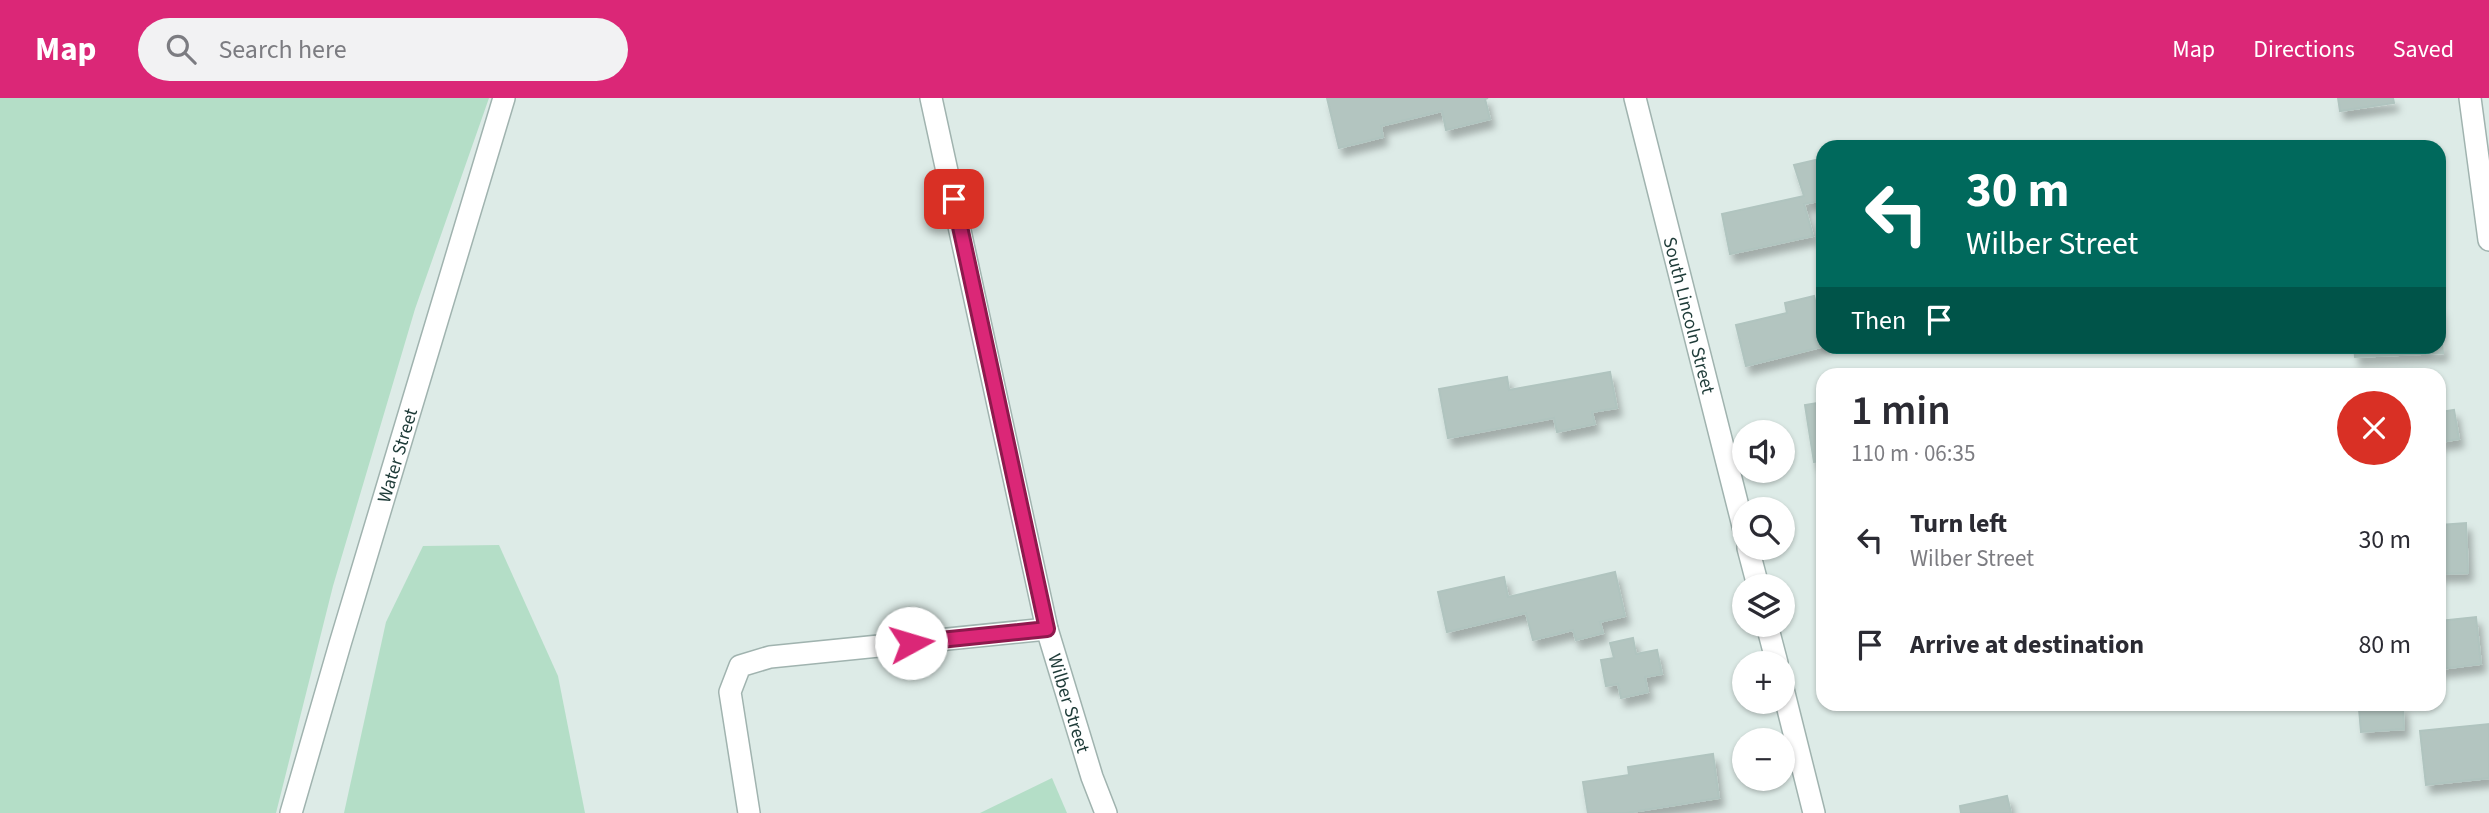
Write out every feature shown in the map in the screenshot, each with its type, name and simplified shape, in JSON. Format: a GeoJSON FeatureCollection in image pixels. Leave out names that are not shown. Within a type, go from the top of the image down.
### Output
{"type":"FeatureCollection","features":[{"type":"Feature","properties":{"kind":"street","name":"Water Street"},"geometry":{"type":"LineString","coordinates":[[291,813],[504,98]]}},
{"type":"Feature","properties":{"kind":"street","name":"Wilber Street"},"geometry":{"type":"LineString","coordinates":[[931,98],[1047,629],[1106,813]]}},
{"type":"Feature","properties":{"kind":"street","name":"South Lincoln Street"},"geometry":{"type":"LineString","coordinates":[[1635,98],[1736,497]]}},
{"type":"Feature","properties":{"kind":"street"},"geometry":{"type":"LineString","coordinates":[[2470,98],[2489,240]]}},
{"type":"Feature","properties":{"kind":"street"},"geometry":{"type":"LineString","coordinates":[[749,813],[730,692],[740,666],[778,656],[1047,629]]}},
{"type":"Feature","properties":{"kind":"street"},"geometry":{"type":"LineString","coordinates":[[1789,714],[1814,813]]}},
{"type":"Feature","properties":{"kind":"green space"},"geometry":{"type":"Polygon","coordinates":[[[0,98],[489,98],[415,309],[333,586],[276,813],[0,813],[0,98]]]}},
{"type":"Feature","properties":{"kind":"green space"},"geometry":{"type":"Polygon","coordinates":[[[499,545],[558,676],[585,813],[344,813],[386,622],[423,546],[499,545]]]}},
{"type":"Feature","properties":{"kind":"green space"},"geometry":{"type":"Polygon","coordinates":[[[1052,778],[1067,813],[980,813],[1052,778]]]}},
{"type":"Feature","properties":{"kind":"building"},"geometry":{"type":"Polygon","coordinates":[[[1327,98],[1488,98],[1485,99],[1490,119],[1446,130],[1442,111],[1381,126],[1383,137],[1339,148],[1327,98]]]}},
{"type":"Feature","properties":{"kind":"building"},"geometry":{"type":"Polygon","coordinates":[[[2338,98],[2393,98],[2394,103],[2340,111],[2338,98]]]}},
{"type":"Feature","properties":{"kind":"building"},"geometry":{"type":"Polygon","coordinates":[[[1816,160],[1816,202],[1804,204],[1813,236],[1730,254],[1722,214],[1804,196],[1794,165],[1816,160]]]}},
{"type":"Feature","properties":{"kind":"building"},"geometry":{"type":"Polygon","coordinates":[[[1814,296],[1816,348],[1746,366],[1736,325],[1787,313],[1785,303],[1814,296]]]}},
{"type":"Feature","properties":{"kind":"building"},"geometry":{"type":"Polygon","coordinates":[[[2355,354],[2421,354],[2355,357],[2355,354]]]}},
{"type":"Feature","properties":{"kind":"building"},"geometry":{"type":"Polygon","coordinates":[[[1610,372],[1617,408],[1592,412],[1595,424],[1557,432],[1554,418],[1448,438],[1439,389],[1507,377],[1509,390],[1610,372]]]}},
{"type":"Feature","properties":{"kind":"building"},"geometry":{"type":"Polygon","coordinates":[[[1816,403],[1814,462],[1805,405],[1816,403]]]}},
{"type":"Feature","properties":{"kind":"building"},"geometry":{"type":"Polygon","coordinates":[[[2454,410],[2459,439],[2446,441],[2446,411],[2454,410]]]}},
{"type":"Feature","properties":{"kind":"building"},"geometry":{"type":"Polygon","coordinates":[[[2466,523],[2468,573],[2446,574],[2446,525],[2466,523]]]}},
{"type":"Feature","properties":{"kind":"building"},"geometry":{"type":"Polygon","coordinates":[[[1615,572],[1625,616],[1600,622],[1603,633],[1576,640],[1573,630],[1533,640],[1526,613],[1447,632],[1438,592],[1504,577],[1508,597],[1615,572]]]}},
{"type":"Feature","properties":{"kind":"building"},"geometry":{"type":"Polygon","coordinates":[[[2476,617],[2481,664],[2446,668],[2446,620],[2476,617]]]}},
{"type":"Feature","properties":{"kind":"building"},"geometry":{"type":"Polygon","coordinates":[[[1633,638],[1636,654],[1657,650],[1662,674],[1645,677],[1648,692],[1621,698],[1618,684],[1606,686],[1601,660],[1614,658],[1610,643],[1633,638]]]}},
{"type":"Feature","properties":{"kind":"building"},"geometry":{"type":"Polygon","coordinates":[[[2359,711],[2403,711],[2404,729],[2361,732],[2359,711]]]}},
{"type":"Feature","properties":{"kind":"building"},"geometry":{"type":"Polygon","coordinates":[[[2489,724],[2489,778],[2426,785],[2420,731],[2489,724]]]}},
{"type":"Feature","properties":{"kind":"building"},"geometry":{"type":"Polygon","coordinates":[[[1713,754],[1719,798],[1626,813],[1588,813],[1583,782],[1629,775],[1628,767],[1713,754]]]}},
{"type":"Feature","properties":{"kind":"building"},"geometry":{"type":"Polygon","coordinates":[[[2007,796],[2011,813],[1961,813],[1960,806],[2007,796]]]}},
{"type":"Feature","properties":{"kind":"route"},"geometry":{"type":"LineString","coordinates":[[911,643],[1047,629],[954,199]]}}]}
